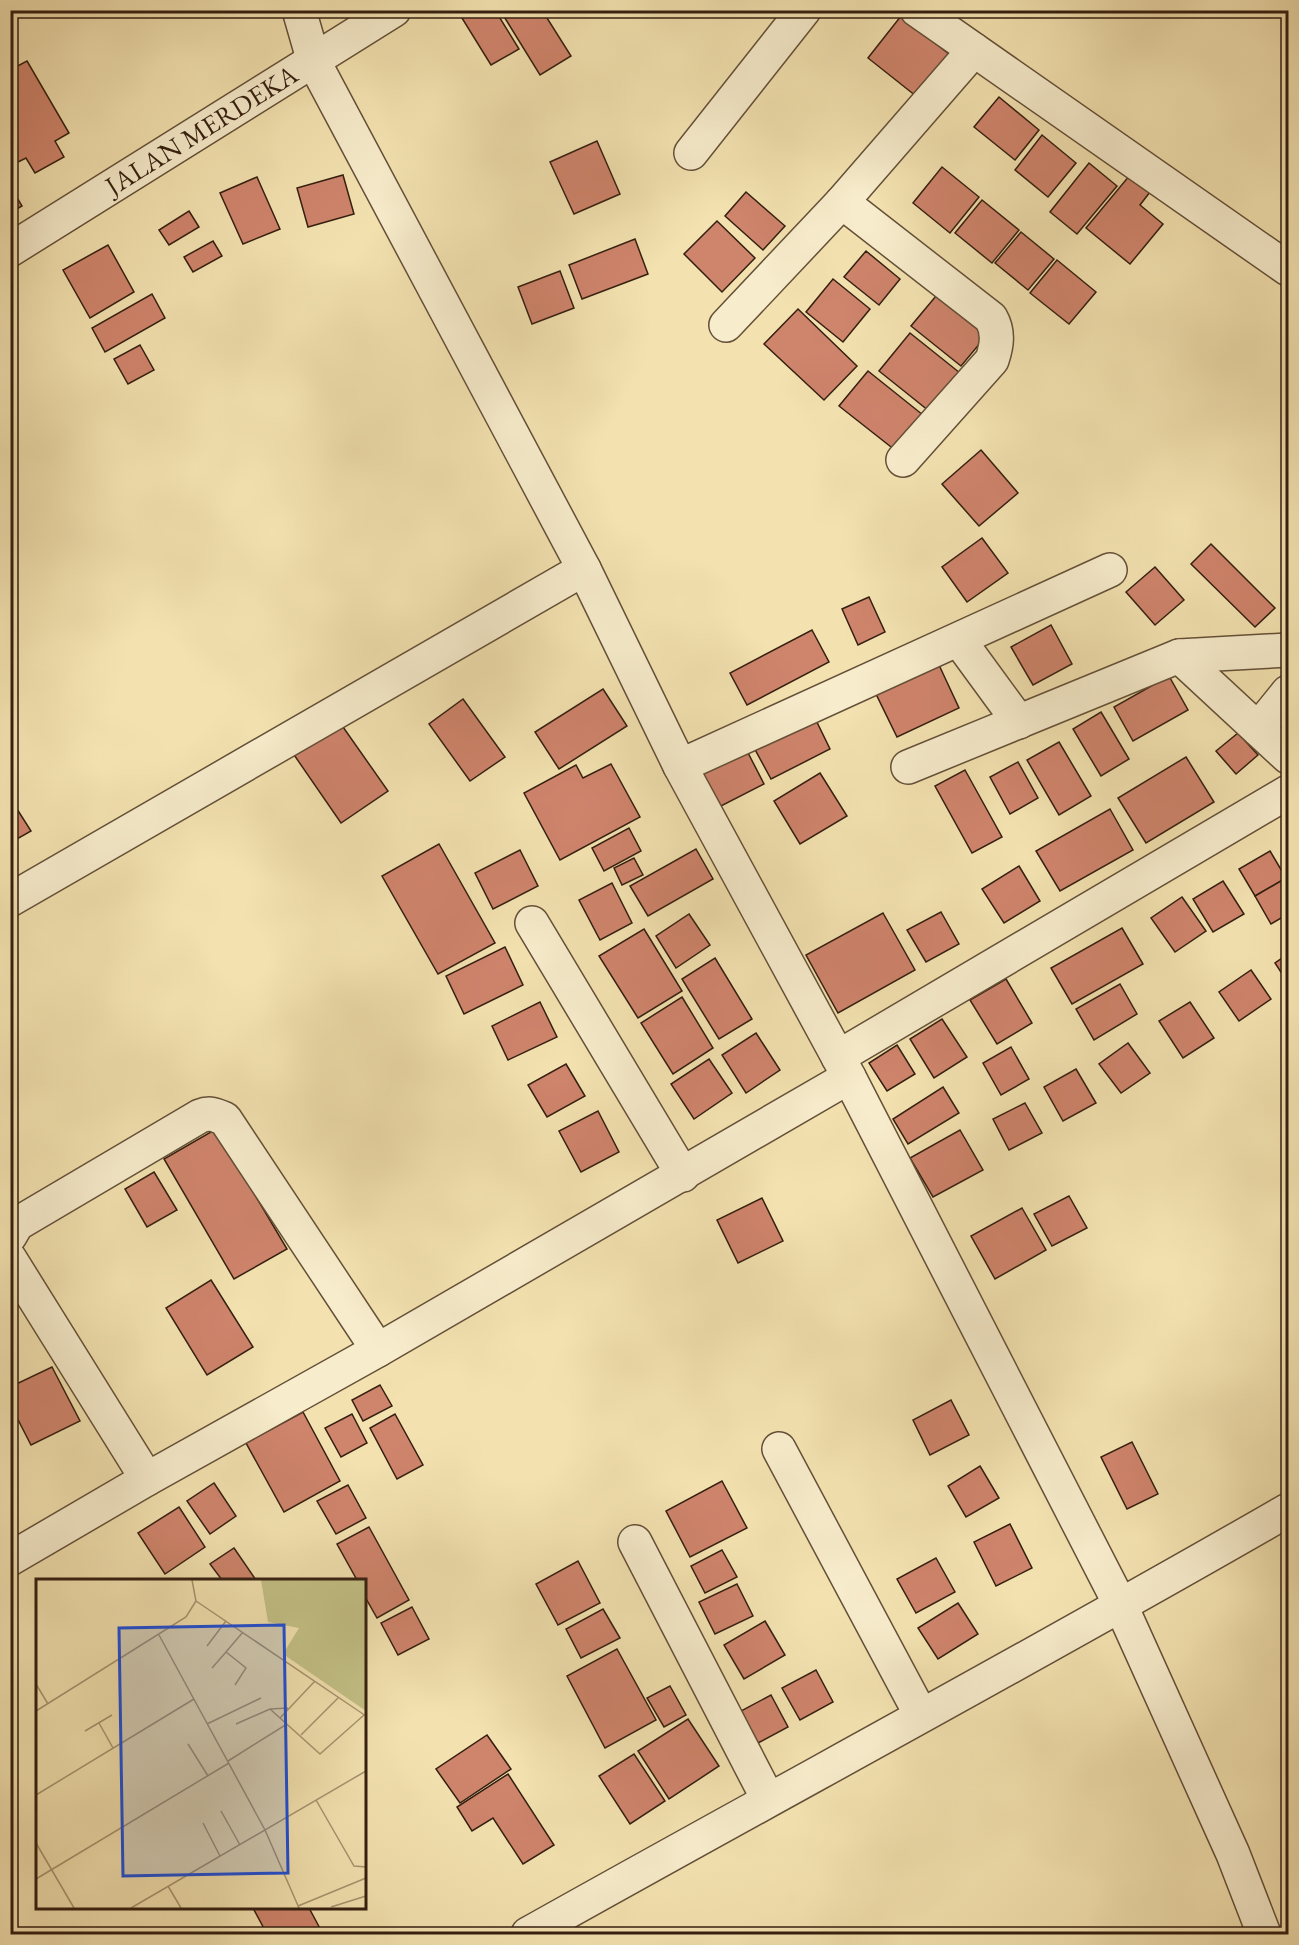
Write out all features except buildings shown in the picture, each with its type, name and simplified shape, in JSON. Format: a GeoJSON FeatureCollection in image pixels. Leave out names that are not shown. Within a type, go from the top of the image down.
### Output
{"type":"FeatureCollection","features":[{"type":"Feature","properties":{"kind":"street"},"geometry":{"type":"LineString","coordinates":[[299,10],[314,62],[584,569],[680,766],[844,1067],[1121,1606],[1233,1854],[1264,1935]]}},
{"type":"Feature","properties":{"kind":"street","name":"JALAN MERDEKA"},"geometry":{"type":"LineString","coordinates":[[10,250],[394,10]]}},
{"type":"Feature","properties":{"kind":"street"},"geometry":{"type":"LineString","coordinates":[[690,153],[804,10]]}},
{"type":"Feature","properties":{"kind":"street"},"geometry":{"type":"LineString","coordinates":[[917,10],[1288,269]]}},
{"type":"Feature","properties":{"kind":"street"},"geometry":{"type":"LineString","coordinates":[[726,325],[842,202],[974,50]]}},
{"type":"Feature","properties":{"kind":"street"},"geometry":{"type":"LineString","coordinates":[[842,202],[991,318],[996,326],[996,348],[992,360],[903,460]]}},
{"type":"Feature","properties":{"kind":"street"},"geometry":{"type":"LineString","coordinates":[[10,900],[584,569]]}},
{"type":"Feature","properties":{"kind":"street"},"geometry":{"type":"LineString","coordinates":[[680,766],[1110,570]]}},
{"type":"Feature","properties":{"kind":"street"},"geometry":{"type":"LineString","coordinates":[[958,640],[1019,722]]}},
{"type":"Feature","properties":{"kind":"street"},"geometry":{"type":"LineString","coordinates":[[909,767],[1179,656],[1288,650]]}},
{"type":"Feature","properties":{"kind":"street"},"geometry":{"type":"LineString","coordinates":[[1179,656],[1288,757]]}},
{"type":"Feature","properties":{"kind":"street"},"geometry":{"type":"LineString","coordinates":[[1258,729],[1288,692]]}},
{"type":"Feature","properties":{"kind":"street"},"geometry":{"type":"LineString","coordinates":[[10,1559],[683,1175],[844,1067],[1288,792]]}},
{"type":"Feature","properties":{"kind":"street"},"geometry":{"type":"LineString","coordinates":[[532,923],[683,1175]]}},
{"type":"Feature","properties":{"kind":"street"},"geometry":{"type":"LineString","coordinates":[[10,1236],[17,1224],[200,1116],[213,1114],[225,1119],[378,1350]]}},
{"type":"Feature","properties":{"kind":"street"},"geometry":{"type":"LineString","coordinates":[[10,1259],[147,1479]]}},
{"type":"Feature","properties":{"kind":"street"},"geometry":{"type":"LineString","coordinates":[[779,1449],[921,1715]]}},
{"type":"Feature","properties":{"kind":"street"},"geometry":{"type":"LineString","coordinates":[[528,1935],[768,1799],[1121,1606],[1288,1510]]}},
{"type":"Feature","properties":{"kind":"street"},"geometry":{"type":"LineString","coordinates":[[635,1542],[768,1799]]}}]}
